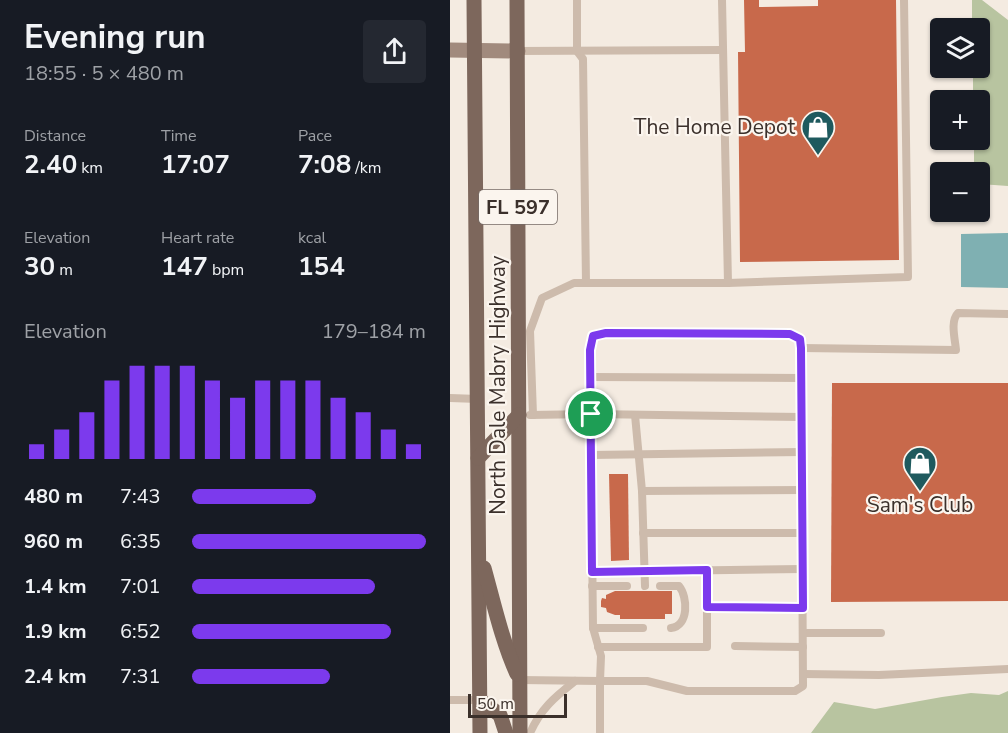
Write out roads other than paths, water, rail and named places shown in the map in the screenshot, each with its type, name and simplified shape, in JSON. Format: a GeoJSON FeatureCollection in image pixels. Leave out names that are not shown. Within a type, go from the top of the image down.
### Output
{"type":"FeatureCollection","features":[{"type":"Feature","properties":{"kind":"main road","name":"North Dale Mabry Highway"},"geometry":{"type":"LineString","coordinates":[[474,0],[480,733]]}},
{"type":"Feature","properties":{"kind":"main road","name":"North Dale Mabry Highway"},"geometry":{"type":"LineString","coordinates":[[517,0],[526,415],[520,733]]}},
{"type":"Feature","properties":{"kind":"main road"},"geometry":{"type":"LineString","coordinates":[[478,458],[526,415]]}},
{"type":"Feature","properties":{"kind":"main road"},"geometry":{"type":"LineString","coordinates":[[479,548],[511,661],[520,680]]}},
{"type":"Feature","properties":{"kind":"main road"},"geometry":{"type":"LineString","coordinates":[[480,700],[500,715],[506,733]]}},
{"type":"Feature","properties":{"kind":"street"},"geometry":{"type":"LineString","coordinates":[[450,50],[518,51]]}},
{"type":"Feature","properties":{"kind":"lane"},"geometry":{"type":"LineString","coordinates":[[577,0],[577,51],[583,59],[586,283]]}},
{"type":"Feature","properties":{"kind":"lane"},"geometry":{"type":"LineString","coordinates":[[722,0],[728,283]]}},
{"type":"Feature","properties":{"kind":"lane"},"geometry":{"type":"LineString","coordinates":[[802,417],[526,415],[530,331],[542,298],[574,283],[728,283],[908,277],[903,0]]}},
{"type":"Feature","properties":{"kind":"lane"},"geometry":{"type":"LineString","coordinates":[[518,51],[723,50]]}},
{"type":"Feature","properties":{"kind":"lane"},"geometry":{"type":"LineString","coordinates":[[801,348],[956,350],[954,316],[958,313],[1008,314]]}},
{"type":"Feature","properties":{"kind":"lane"},"geometry":{"type":"LineString","coordinates":[[520,680],[575,681],[600,681],[647,681],[687,692],[795,691],[803,686],[800,339],[790,334],[606,333],[593,336],[590,350],[592,586],[593,628],[601,656],[600,681],[600,733]]}},
{"type":"Feature","properties":{"kind":"lane"},"geometry":{"type":"LineString","coordinates":[[591,377],[802,378]]}},
{"type":"Feature","properties":{"kind":"lane"},"geometry":{"type":"LineString","coordinates":[[450,398],[478,399]]}},
{"type":"Feature","properties":{"kind":"lane"},"geometry":{"type":"LineString","coordinates":[[636,415],[642,491],[645,586]]}},
{"type":"Feature","properties":{"kind":"lane"},"geometry":{"type":"LineString","coordinates":[[591,454],[802,452]]}},
{"type":"Feature","properties":{"kind":"lane"},"geometry":{"type":"LineString","coordinates":[[642,491],[802,490]]}},
{"type":"Feature","properties":{"kind":"lane"},"geometry":{"type":"LineString","coordinates":[[643,533],[802,532]]}},
{"type":"Feature","properties":{"kind":"lane"},"geometry":{"type":"LineString","coordinates":[[592,572],[802,569]]}},
{"type":"Feature","properties":{"kind":"lane"},"geometry":{"type":"LineString","coordinates":[[598,647],[707,648],[707,570]]}},
{"type":"Feature","properties":{"kind":"lane"},"geometry":{"type":"LineString","coordinates":[[592,586],[627,586]]}},
{"type":"Feature","properties":{"kind":"lane"},"geometry":{"type":"LineString","coordinates":[[660,586],[679,586],[684,592],[685,613],[681,624],[671,628]]}},
{"type":"Feature","properties":{"kind":"lane"},"geometry":{"type":"LineString","coordinates":[[707,607],[803,608]]}},
{"type":"Feature","properties":{"kind":"lane"},"geometry":{"type":"LineString","coordinates":[[593,628],[643,628]]}},
{"type":"Feature","properties":{"kind":"lane"},"geometry":{"type":"LineString","coordinates":[[803,633],[881,633]]}},
{"type":"Feature","properties":{"kind":"lane"},"geometry":{"type":"LineString","coordinates":[[735,646],[803,647]]}},
{"type":"Feature","properties":{"kind":"lane"},"geometry":{"type":"LineString","coordinates":[[803,674],[879,675],[1008,669]]}},
{"type":"Feature","properties":{"kind":"lane"},"geometry":{"type":"LineString","coordinates":[[530,733],[543,709],[575,681]]}},
{"type":"Feature","properties":{"kind":"lane"},"geometry":{"type":"LineString","coordinates":[[450,700],[480,700]]}},
{"type":"Feature","properties":{"kind":"water"},"geometry":{"type":"Polygon","coordinates":[[[1008,233],[1008,288],[961,287],[961,234],[1008,233]]]}},
{"type":"Feature","properties":{"kind":"place","name":"The Home Depot"},"geometry":{"type":"Point","coordinates":[818,156]}},
{"type":"Feature","properties":{"kind":"place","name":"Sam's Club"},"geometry":{"type":"Point","coordinates":[920,492]}}]}
